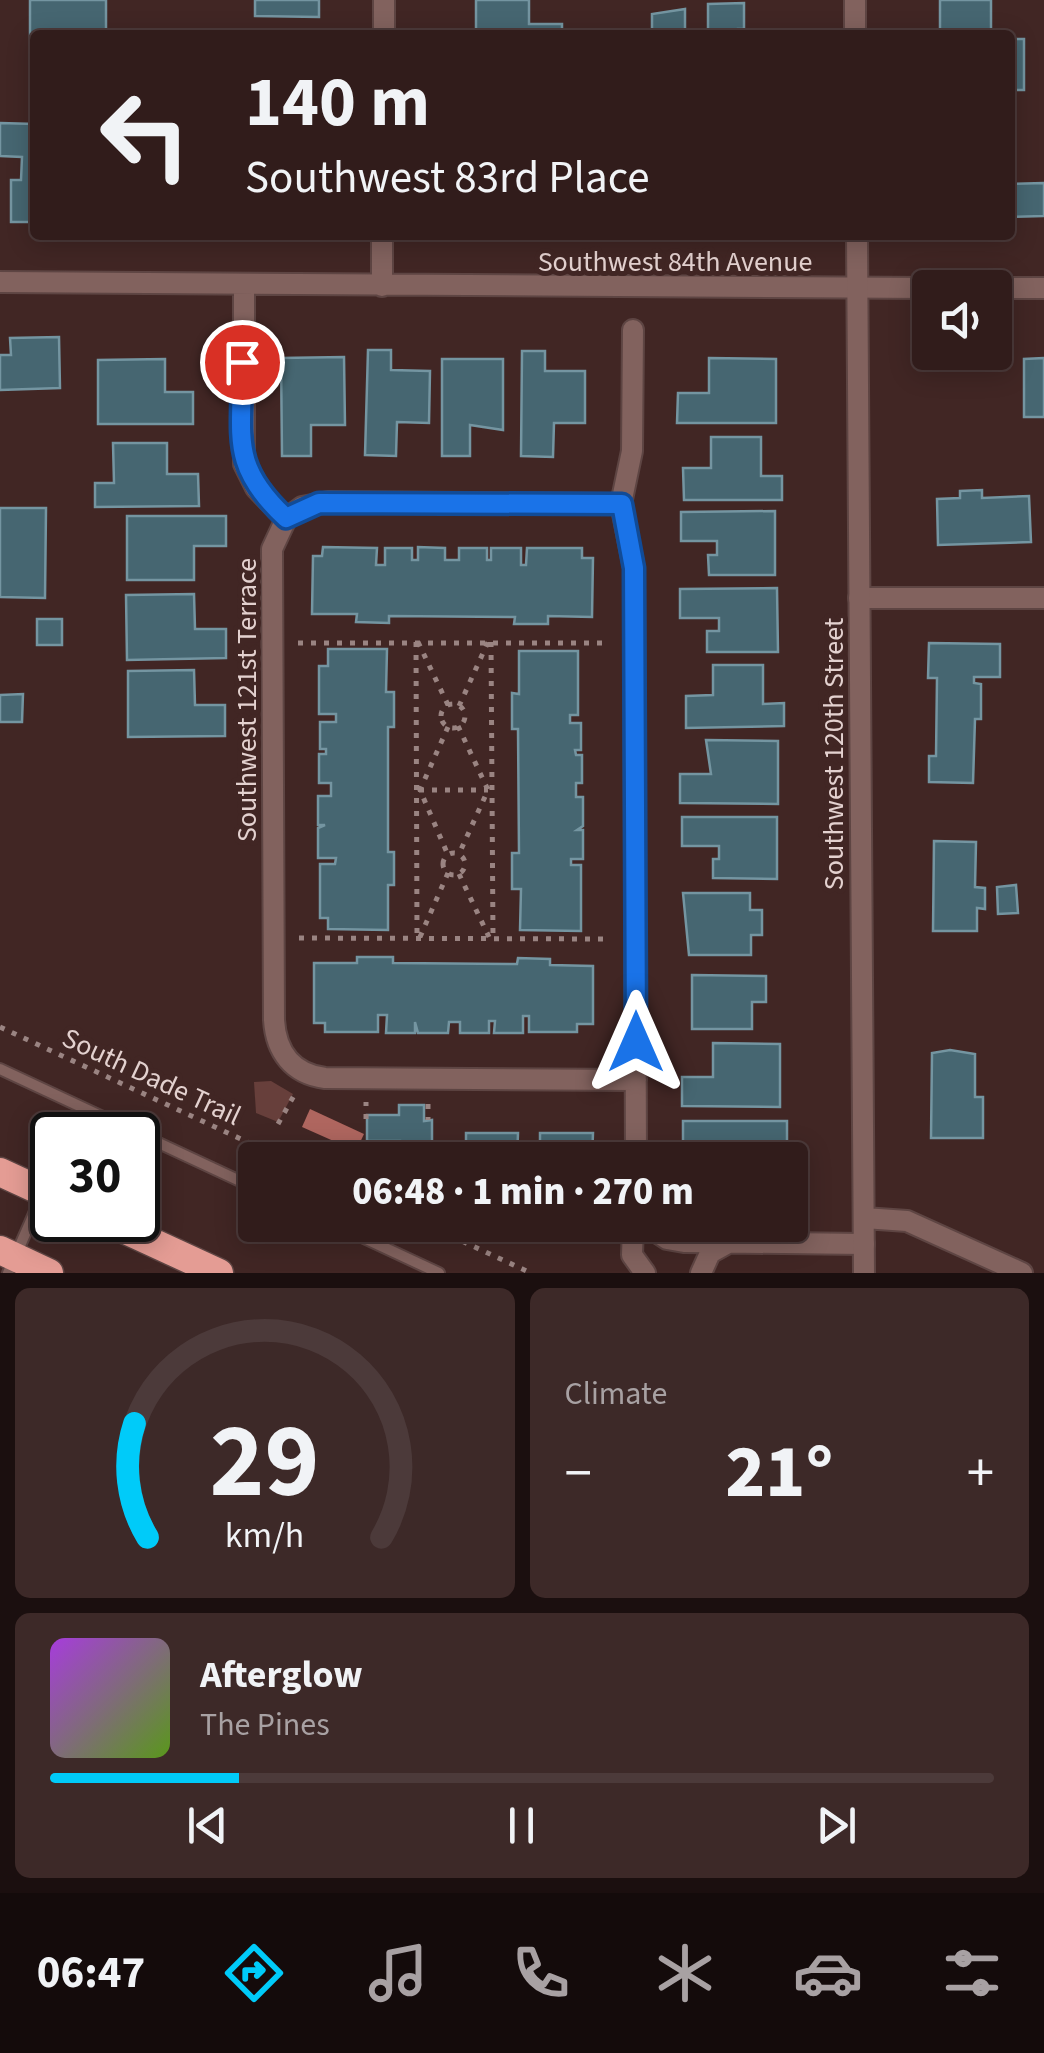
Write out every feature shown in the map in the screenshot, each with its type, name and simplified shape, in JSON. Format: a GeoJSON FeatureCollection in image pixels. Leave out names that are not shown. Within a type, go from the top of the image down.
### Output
{"type":"FeatureCollection","features":[{"type":"Feature","properties":{"kind":"highway"},"geometry":{"type":"LineString","coordinates":[[0,1172],[30,1186]]}},
{"type":"Feature","properties":{"kind":"highway"},"geometry":{"type":"LineString","coordinates":[[152,1242],[219,1273]]}},
{"type":"Feature","properties":{"kind":"highway"},"geometry":{"type":"LineString","coordinates":[[7,1260],[49,1273]]}},
{"type":"Feature","properties":{"kind":"street"},"geometry":{"type":"LineString","coordinates":[[384,0],[384,30]]}},
{"type":"Feature","properties":{"kind":"street"},"geometry":{"type":"LineString","coordinates":[[855,0],[856,30]]}},
{"type":"Feature","properties":{"kind":"street"},"geometry":{"type":"LineString","coordinates":[[382,240],[382,286]]}},
{"type":"Feature","properties":{"kind":"street","name":"Southwest 120th Street"},"geometry":{"type":"LineString","coordinates":[[857,240],[864,1273]]}},
{"type":"Feature","properties":{"kind":"street","name":"Southwest 84th Avenue"},"geometry":{"type":"LineString","coordinates":[[0,282],[912,288]]}},
{"type":"Feature","properties":{"kind":"street"},"geometry":{"type":"LineString","coordinates":[[244,284],[244,464],[256,488],[286,518],[319,503],[622,504]]}},
{"type":"Feature","properties":{"kind":"street"},"geometry":{"type":"LineString","coordinates":[[1012,288],[1044,288]]}},
{"type":"Feature","properties":{"kind":"street"},"geometry":{"type":"LineString","coordinates":[[633,330],[632,452],[622,504],[634,568],[636,1142]]}},
{"type":"Feature","properties":{"kind":"street","name":"Southwest 121st Terrace"},"geometry":{"type":"LineString","coordinates":[[286,518],[272,548],[274,1010],[278,1041],[295,1067],[325,1078],[636,1080]]}},
{"type":"Feature","properties":{"kind":"street"},"geometry":{"type":"LineString","coordinates":[[859,598],[1044,598]]}},
{"type":"Feature","properties":{"kind":"street"},"geometry":{"type":"LineString","coordinates":[[864,1218],[907,1221],[1022,1273]]}},
{"type":"Feature","properties":{"kind":"street"},"geometry":{"type":"LineString","coordinates":[[630,1242],[632,1255],[645,1273]]}},
{"type":"Feature","properties":{"kind":"street"},"geometry":{"type":"LineString","coordinates":[[701,1273],[710,1253],[729,1242],[864,1244]]}},
{"type":"Feature","properties":{"kind":"lane"},"geometry":{"type":"LineString","coordinates":[[0,1069],[238,1180]]}},
{"type":"Feature","properties":{"kind":"lane"},"geometry":{"type":"LineString","coordinates":[[7,1260],[30,1223]]}},
{"type":"Feature","properties":{"kind":"lane"},"geometry":{"type":"LineString","coordinates":[[372,1242],[439,1273]]}},
{"type":"Feature","properties":{"kind":"path"},"geometry":{"type":"LineString","coordinates":[[417,642],[448,705]]}},
{"type":"Feature","properties":{"kind":"path"},"geometry":{"type":"LineString","coordinates":[[417,642],[419,937]]}},
{"type":"Feature","properties":{"kind":"path"},"geometry":{"type":"LineString","coordinates":[[459,706],[489,642]]}},
{"type":"Feature","properties":{"kind":"path"},"geometry":{"type":"LineString","coordinates":[[489,642],[491,938]]}},
{"type":"Feature","properties":{"kind":"path"},"geometry":{"type":"LineString","coordinates":[[298,643],[609,643]]}},
{"type":"Feature","properties":{"kind":"path"},"geometry":{"type":"LineString","coordinates":[[448,705],[459,706]]}},
{"type":"Feature","properties":{"kind":"path"},"geometry":{"type":"LineString","coordinates":[[448,705],[441,714],[448,727]]}},
{"type":"Feature","properties":{"kind":"path"},"geometry":{"type":"LineString","coordinates":[[458,726],[464,715],[459,706]]}},
{"type":"Feature","properties":{"kind":"path"},"geometry":{"type":"LineString","coordinates":[[458,726],[490,790]]}},
{"type":"Feature","properties":{"kind":"path"},"geometry":{"type":"LineString","coordinates":[[448,727],[458,726]]}},
{"type":"Feature","properties":{"kind":"path"},"geometry":{"type":"LineString","coordinates":[[418,790],[448,727]]}},
{"type":"Feature","properties":{"kind":"path"},"geometry":{"type":"LineString","coordinates":[[418,790],[490,790]]}},
{"type":"Feature","properties":{"kind":"path"},"geometry":{"type":"LineString","coordinates":[[418,790],[448,855]]}},
{"type":"Feature","properties":{"kind":"path"},"geometry":{"type":"LineString","coordinates":[[459,854],[490,790]]}},
{"type":"Feature","properties":{"kind":"path"},"geometry":{"type":"LineString","coordinates":[[448,855],[459,854]]}},
{"type":"Feature","properties":{"kind":"path"},"geometry":{"type":"LineString","coordinates":[[459,854],[465,866],[459,874]]}},
{"type":"Feature","properties":{"kind":"path"},"geometry":{"type":"LineString","coordinates":[[448,855],[443,864],[448,873]]}},
{"type":"Feature","properties":{"kind":"path"},"geometry":{"type":"LineString","coordinates":[[419,937],[448,873]]}},
{"type":"Feature","properties":{"kind":"path"},"geometry":{"type":"LineString","coordinates":[[448,873],[459,874]]}},
{"type":"Feature","properties":{"kind":"path"},"geometry":{"type":"LineString","coordinates":[[459,874],[491,938]]}},
{"type":"Feature","properties":{"kind":"path"},"geometry":{"type":"LineString","coordinates":[[299,938],[610,938]]}},
{"type":"Feature","properties":{"kind":"path","name":"South Dade Trail"},"geometry":{"type":"LineString","coordinates":[[0,1028],[247,1142]]}},
{"type":"Feature","properties":{"kind":"path"},"geometry":{"type":"LineString","coordinates":[[278,1124],[296,1092]]}},
{"type":"Feature","properties":{"kind":"path"},"geometry":{"type":"LineString","coordinates":[[366,1102],[366,1118]]}},
{"type":"Feature","properties":{"kind":"path"},"geometry":{"type":"LineString","coordinates":[[428,1104],[428,1120]]}},
{"type":"Feature","properties":{"kind":"path"},"geometry":{"type":"LineString","coordinates":[[464,1242],[531,1273]]}},
{"type":"Feature","properties":{"kind":"shaded area"},"geometry":{"type":"Polygon","coordinates":[[[271,1081],[293,1094],[278,1122],[256,1113],[254,1082],[271,1081]]]}},
{"type":"Feature","properties":{"kind":"shaded area"},"geometry":{"type":"Polygon","coordinates":[[[310,1109],[364,1134],[360,1142],[336,1142],[302,1127],[310,1109]]]}},
{"type":"Feature","properties":{"kind":"building"},"geometry":{"type":"Polygon","coordinates":[[[30,0],[106,0],[106,30],[30,30],[30,0]]]}},
{"type":"Feature","properties":{"kind":"building"},"geometry":{"type":"Polygon","coordinates":[[[255,0],[319,0],[319,17],[255,16],[255,0]]]}},
{"type":"Feature","properties":{"kind":"building"},"geometry":{"type":"Polygon","coordinates":[[[476,0],[529,0],[529,24],[562,24],[562,30],[476,30],[476,0]]]}},
{"type":"Feature","properties":{"kind":"building"},"geometry":{"type":"Polygon","coordinates":[[[940,0],[991,0],[991,30],[940,30],[940,0]]]}},
{"type":"Feature","properties":{"kind":"building"},"geometry":{"type":"Polygon","coordinates":[[[744,3],[744,29],[708,30],[708,4],[744,3]]]}},
{"type":"Feature","properties":{"kind":"building"},"geometry":{"type":"Polygon","coordinates":[[[685,9],[685,30],[652,30],[652,14],[685,9]]]}},
{"type":"Feature","properties":{"kind":"building"},"geometry":{"type":"Polygon","coordinates":[[[1015,39],[1024,39],[1024,90],[1015,90],[1015,39]]]}},
{"type":"Feature","properties":{"kind":"building"},"geometry":{"type":"Polygon","coordinates":[[[0,123],[30,124],[30,222],[11,222],[11,180],[21,180],[22,157],[0,156],[0,123]]]}},
{"type":"Feature","properties":{"kind":"building"},"geometry":{"type":"Polygon","coordinates":[[[1044,183],[1044,216],[1015,217],[1015,184],[1044,183]]]}},
{"type":"Feature","properties":{"kind":"building"},"geometry":{"type":"Polygon","coordinates":[[[59,337],[60,388],[0,390],[0,355],[11,355],[10,338],[59,337]]]}},
{"type":"Feature","properties":{"kind":"building"},"geometry":{"type":"Polygon","coordinates":[[[368,350],[391,350],[391,370],[430,371],[429,423],[397,422],[396,456],[365,455],[368,350]]]}},
{"type":"Feature","properties":{"kind":"building"},"geometry":{"type":"Polygon","coordinates":[[[522,351],[545,351],[545,371],[585,371],[585,423],[554,423],[553,457],[521,456],[522,351]]]}},
{"type":"Feature","properties":{"kind":"building"},"geometry":{"type":"Polygon","coordinates":[[[344,357],[345,425],[311,425],[311,456],[282,456],[281,358],[344,357]]]}},
{"type":"Feature","properties":{"kind":"building"},"geometry":{"type":"Polygon","coordinates":[[[709,358],[776,359],[776,423],[677,423],[678,393],[709,393],[709,358]]]}},
{"type":"Feature","properties":{"kind":"building"},"geometry":{"type":"Polygon","coordinates":[[[1044,358],[1044,417],[1024,417],[1024,359],[1044,358]]]}},
{"type":"Feature","properties":{"kind":"building"},"geometry":{"type":"Polygon","coordinates":[[[165,359],[165,392],[193,392],[193,424],[98,424],[98,360],[165,359]]]}},
{"type":"Feature","properties":{"kind":"building"},"geometry":{"type":"Polygon","coordinates":[[[442,359],[503,359],[503,430],[470,425],[470,456],[442,456],[442,359]]]}},
{"type":"Feature","properties":{"kind":"building"},"geometry":{"type":"Polygon","coordinates":[[[711,437],[761,437],[761,476],[782,476],[782,500],[684,500],[683,468],[711,468],[711,437]]]}},
{"type":"Feature","properties":{"kind":"building"},"geometry":{"type":"Polygon","coordinates":[[[113,443],[167,443],[167,474],[198,474],[199,506],[95,507],[95,483],[114,483],[113,443]]]}},
{"type":"Feature","properties":{"kind":"building"},"geometry":{"type":"Polygon","coordinates":[[[982,490],[982,498],[1029,496],[1031,542],[938,545],[937,499],[960,498],[960,491],[982,490]]]}},
{"type":"Feature","properties":{"kind":"building"},"geometry":{"type":"Polygon","coordinates":[[[0,508],[46,508],[45,598],[0,597],[0,508]]]}},
{"type":"Feature","properties":{"kind":"building"},"geometry":{"type":"Polygon","coordinates":[[[775,511],[775,575],[709,575],[708,555],[717,555],[717,541],[681,541],[681,512],[775,511]]]}},
{"type":"Feature","properties":{"kind":"building"},"geometry":{"type":"Polygon","coordinates":[[[127,516],[226,516],[226,546],[194,546],[194,580],[127,580],[127,516]]]}},
{"type":"Feature","properties":{"kind":"building"},"geometry":{"type":"Polygon","coordinates":[[[323,547],[377,548],[376,565],[385,565],[385,548],[412,548],[412,560],[418,560],[418,547],[445,548],[445,560],[459,560],[459,548],[487,548],[487,560],[491,560],[491,548],[521,548],[521,565],[526,565],[527,548],[582,548],[582,558],[593,558],[592,617],[548,616],[548,624],[514,624],[515,617],[389,616],[389,623],[356,622],[357,614],[312,614],[313,556],[322,556],[323,547]]]}},
{"type":"Feature","properties":{"kind":"building"},"geometry":{"type":"Polygon","coordinates":[[[777,588],[778,652],[707,652],[707,631],[719,631],[719,618],[680,618],[680,589],[777,588]]]}},
{"type":"Feature","properties":{"kind":"building"},"geometry":{"type":"Polygon","coordinates":[[[194,594],[195,629],[226,629],[226,658],[127,660],[126,595],[194,594]]]}},
{"type":"Feature","properties":{"kind":"building"},"geometry":{"type":"Polygon","coordinates":[[[37,619],[62,619],[62,645],[37,645],[37,619]]]}},
{"type":"Feature","properties":{"kind":"building"},"geometry":{"type":"Polygon","coordinates":[[[929,643],[1000,644],[1000,677],[974,677],[974,683],[981,684],[981,719],[975,719],[973,783],[929,782],[929,756],[936,756],[937,678],[928,678],[929,643]]]}},
{"type":"Feature","properties":{"kind":"building"},"geometry":{"type":"Polygon","coordinates":[[[328,649],[387,649],[386,692],[394,692],[394,727],[388,727],[388,852],[394,852],[394,885],[388,885],[388,930],[328,929],[328,918],[320,918],[320,864],[335,864],[336,858],[318,858],[318,828],[325,825],[318,825],[318,796],[331,796],[331,783],[319,783],[319,754],[326,754],[326,749],[320,749],[320,722],[336,722],[336,714],[319,714],[319,666],[328,666],[328,649]]]}},
{"type":"Feature","properties":{"kind":"building"},"geometry":{"type":"Polygon","coordinates":[[[519,651],[578,651],[578,715],[570,715],[570,723],[581,723],[581,750],[575,750],[576,755],[582,755],[582,783],[576,783],[576,797],[583,797],[583,826],[577,830],[583,830],[583,859],[571,859],[571,865],[581,865],[581,931],[520,930],[521,889],[512,889],[512,853],[519,853],[518,729],[512,729],[512,693],[519,694],[519,651]]]}},
{"type":"Feature","properties":{"kind":"building"},"geometry":{"type":"Polygon","coordinates":[[[713,665],[763,665],[763,704],[784,703],[784,726],[686,728],[686,696],[713,695],[713,665]]]}},
{"type":"Feature","properties":{"kind":"building"},"geometry":{"type":"Polygon","coordinates":[[[194,670],[195,705],[225,705],[225,736],[128,737],[128,671],[194,670]]]}},
{"type":"Feature","properties":{"kind":"building"},"geometry":{"type":"Polygon","coordinates":[[[23,694],[22,722],[0,722],[0,695],[23,694]]]}},
{"type":"Feature","properties":{"kind":"building"},"geometry":{"type":"Polygon","coordinates":[[[706,740],[778,741],[778,804],[680,803],[680,774],[711,774],[706,740]]]}},
{"type":"Feature","properties":{"kind":"building"},"geometry":{"type":"Polygon","coordinates":[[[682,817],[777,817],[777,879],[713,878],[713,859],[719,859],[719,846],[682,846],[682,817]]]}},
{"type":"Feature","properties":{"kind":"building"},"geometry":{"type":"Polygon","coordinates":[[[934,841],[976,842],[975,887],[985,888],[985,909],[977,908],[977,931],[933,931],[934,841]]]}},
{"type":"Feature","properties":{"kind":"building"},"geometry":{"type":"Polygon","coordinates":[[[1016,885],[1018,913],[998,914],[997,887],[1016,885]]]}},
{"type":"Feature","properties":{"kind":"building"},"geometry":{"type":"Polygon","coordinates":[[[683,893],[750,893],[750,910],[762,910],[762,935],[751,935],[751,955],[689,955],[683,893]]]}},
{"type":"Feature","properties":{"kind":"building"},"geometry":{"type":"Polygon","coordinates":[[[357,957],[393,957],[393,963],[517,964],[518,958],[550,959],[550,965],[593,966],[593,1024],[577,1024],[577,1032],[529,1032],[529,1016],[523,1016],[523,1033],[494,1033],[495,1021],[489,1021],[489,1033],[460,1033],[460,1022],[449,1022],[448,1033],[418,1033],[415,1022],[415,1033],[386,1033],[387,1015],[378,1015],[378,1032],[325,1032],[325,1023],[314,1023],[314,963],[357,963],[357,957]]]}},
{"type":"Feature","properties":{"kind":"building"},"geometry":{"type":"Polygon","coordinates":[[[692,975],[766,976],[766,1002],[752,1002],[752,1029],[692,1029],[692,975]]]}},
{"type":"Feature","properties":{"kind":"building"},"geometry":{"type":"Polygon","coordinates":[[[713,1043],[780,1044],[780,1107],[682,1106],[682,1077],[713,1077],[713,1043]]]}},
{"type":"Feature","properties":{"kind":"building"},"geometry":{"type":"Polygon","coordinates":[[[950,1050],[975,1054],[975,1097],[983,1097],[983,1138],[931,1138],[932,1053],[950,1050]]]}},
{"type":"Feature","properties":{"kind":"building"},"geometry":{"type":"Polygon","coordinates":[[[399,1105],[424,1105],[424,1121],[432,1120],[432,1142],[367,1141],[367,1115],[399,1115],[399,1105]]]}},
{"type":"Feature","properties":{"kind":"building"},"geometry":{"type":"Polygon","coordinates":[[[683,1121],[787,1121],[787,1142],[683,1142],[683,1121]]]}},
{"type":"Feature","properties":{"kind":"building"},"geometry":{"type":"Polygon","coordinates":[[[466,1133],[518,1133],[518,1142],[466,1142],[466,1133]]]}},
{"type":"Feature","properties":{"kind":"building"},"geometry":{"type":"Polygon","coordinates":[[[540,1133],[593,1133],[593,1142],[540,1142],[540,1133]]]}},
{"type":"Feature","properties":{"kind":"route"},"geometry":{"type":"LineString","coordinates":[[242,362],[244,464],[256,488],[286,518],[302,507],[319,503],[622,504],[634,568],[636,1042]]}}]}
